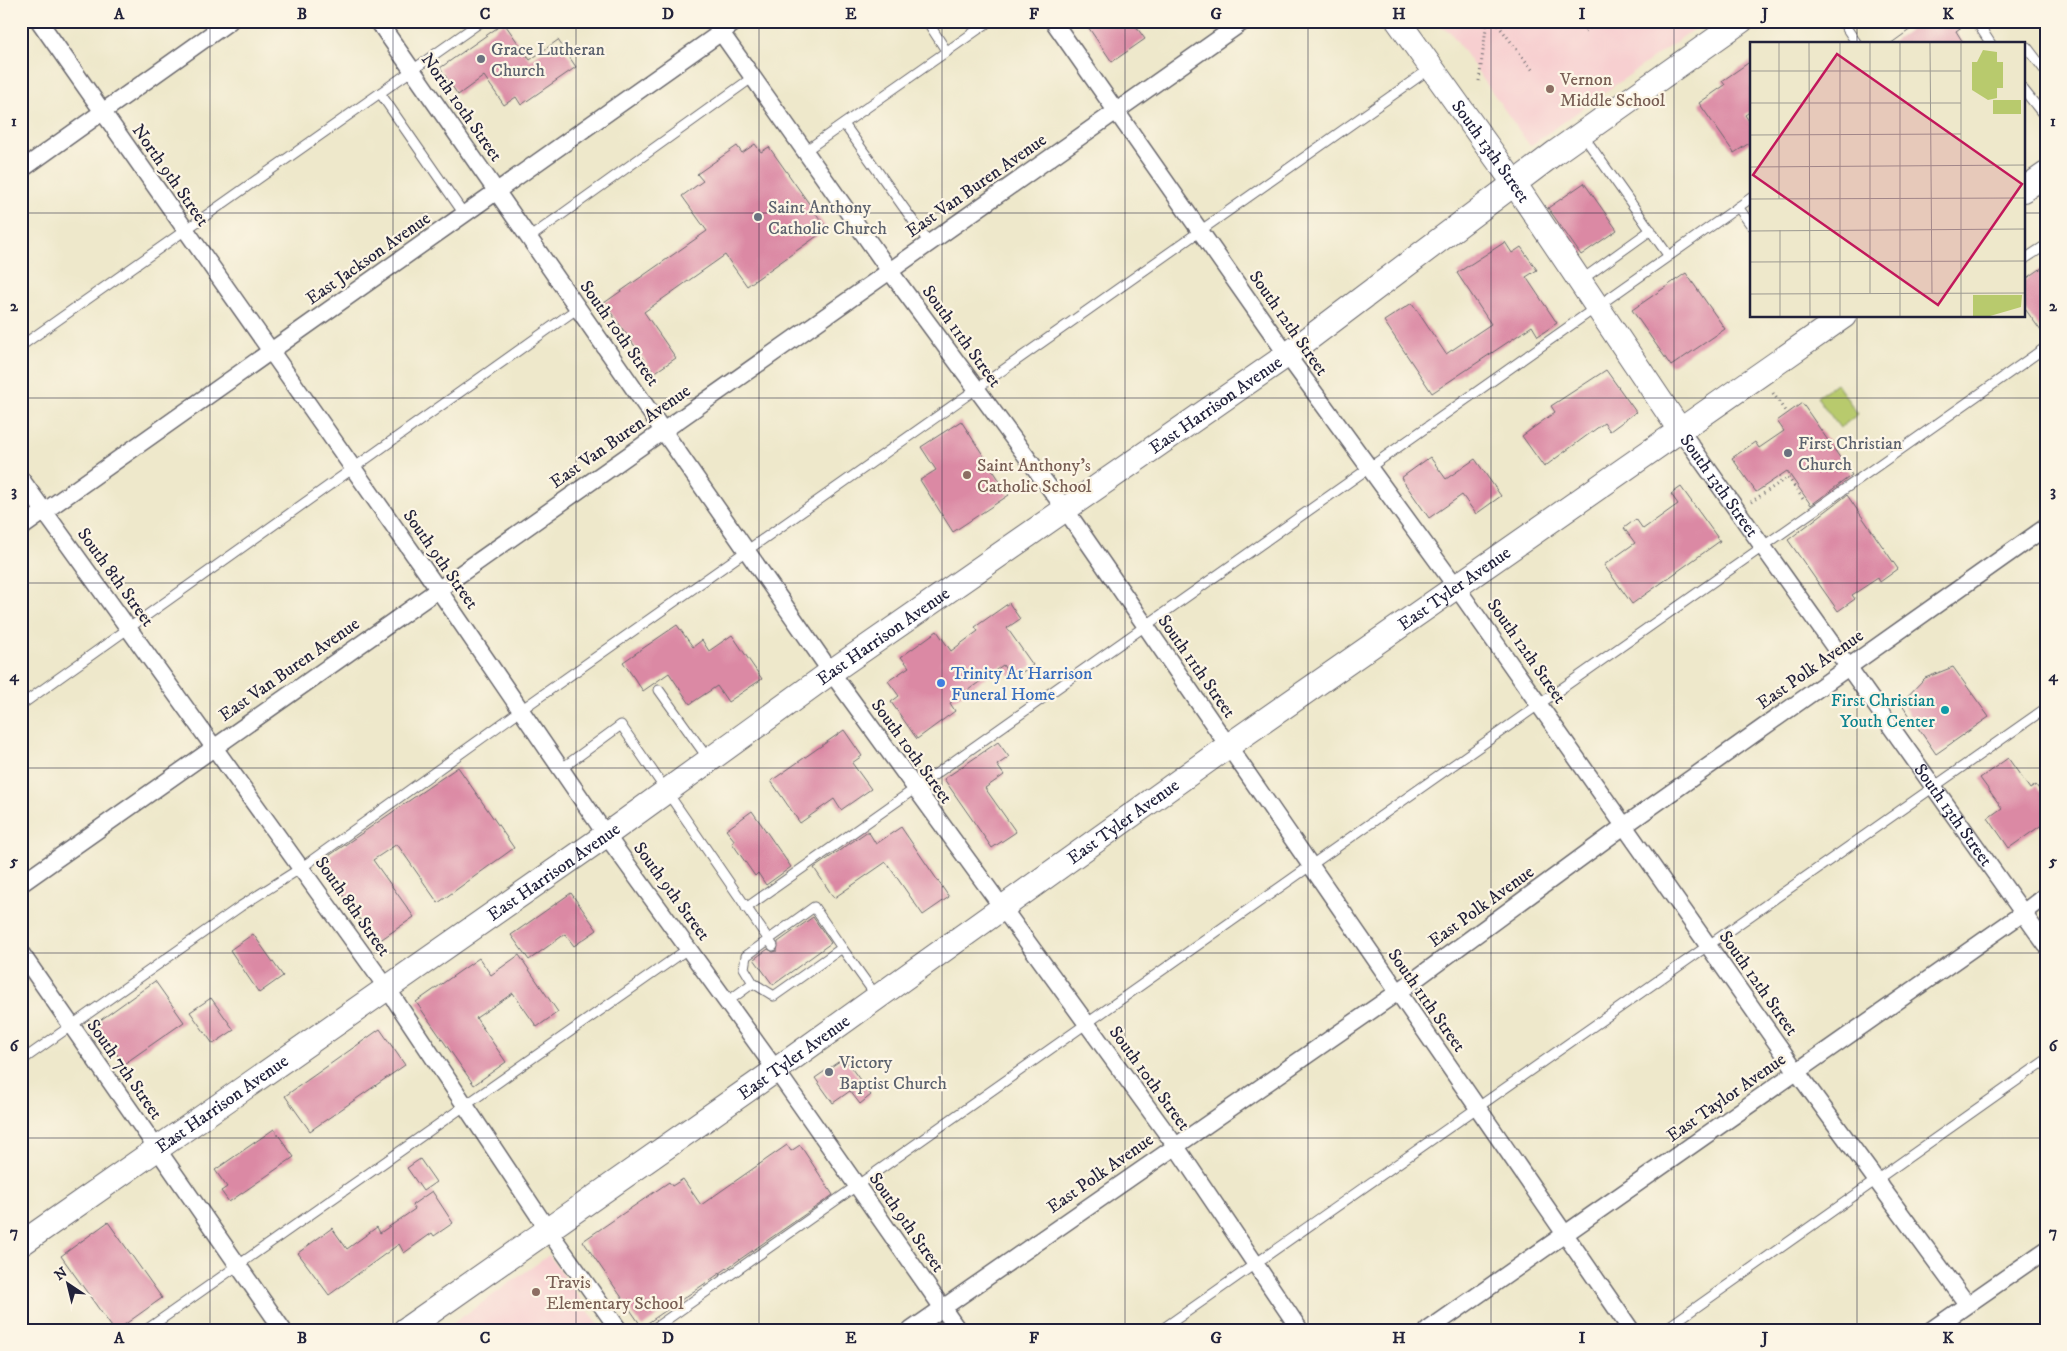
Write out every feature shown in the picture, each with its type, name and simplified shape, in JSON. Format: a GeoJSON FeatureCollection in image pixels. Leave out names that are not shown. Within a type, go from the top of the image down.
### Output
{"type":"FeatureCollection","features":[{"type":"Feature","properties":{"kind":"main road","name":"South 13th Street"},"geometry":{"type":"LineString","coordinates":[[1398,21],[1514,183],[1680,430]]}},
{"type":"Feature","properties":{"kind":"main road","name":"East Harrison Avenue"},"geometry":{"type":"LineString","coordinates":[[21,1244],[606,835],[831,672],[1287,355],[1514,183],[1741,21]]}},
{"type":"Feature","properties":{"kind":"main road"},"geometry":{"type":"LineString","coordinates":[[2024,189],[2046,174]]}},
{"type":"Feature","properties":{"kind":"main road","name":"East Tyler Avenue"},"geometry":{"type":"LineString","coordinates":[[405,1330],[878,998],[1228,746],[1457,588],[1680,430],[1822,326],[1840,318]]}},
{"type":"Feature","properties":{"kind":"street","name":"North 9th Street"},"geometry":{"type":"LineString","coordinates":[[39,21],[270,352]]}},
{"type":"Feature","properties":{"kind":"street"},"geometry":{"type":"LineString","coordinates":[[21,170],[230,21]]}},
{"type":"Feature","properties":{"kind":"street","name":"North 10th Street"},"geometry":{"type":"LineString","coordinates":[[378,21],[496,192]]}},
{"type":"Feature","properties":{"kind":"street","name":"East Jackson Avenue"},"geometry":{"type":"LineString","coordinates":[[21,528],[496,192],[717,27],[737,21]]}},
{"type":"Feature","properties":{"kind":"street","name":"South 12th Street"},"geometry":{"type":"LineString","coordinates":[[1053,21],[1287,355],[1457,588],[1796,1072],[1967,1304]]}},
{"type":"Feature","properties":{"kind":"street","name":"East Van Buren Avenue"},"geometry":{"type":"LineString","coordinates":[[21,884],[1244,21]]}},
{"type":"Feature","properties":{"kind":"street","name":"South 11th Street"},"geometry":{"type":"LineString","coordinates":[[717,27],[889,270],[1064,509],[1631,1330]]}},
{"type":"Feature","properties":{"kind":"street","name":"South 10th Street"},"geometry":{"type":"LineString","coordinates":[[496,192],[664,430],[831,672],[1175,1145],[1300,1330]]}},
{"type":"Feature","properties":{"kind":"street","name":"South 9th Street"},"geometry":{"type":"LineString","coordinates":[[270,352],[438,589],[606,835],[776,1070],[958,1330]]}},
{"type":"Feature","properties":{"kind":"street","name":"South 13th Street"},"geometry":{"type":"LineString","coordinates":[[1680,430],[2046,945]]}},
{"type":"Feature","properties":{"kind":"street","name":"South 8th Street"},"geometry":{"type":"LineString","coordinates":[[21,479],[215,746],[387,988],[548,1230],[619,1330]]}},
{"type":"Feature","properties":{"kind":"street","name":"East Polk Avenue"},"geometry":{"type":"LineString","coordinates":[[911,1330],[1398,992],[1624,826],[2046,527]]}},
{"type":"Feature","properties":{"kind":"street","name":"East Taylor Avenue"},"geometry":{"type":"LineString","coordinates":[[1428,1330],[2046,895]]}},
{"type":"Feature","properties":{"kind":"street","name":"South 7th Street"},"geometry":{"type":"LineString","coordinates":[[21,953],[283,1330]]}},
{"type":"Feature","properties":{"kind":"street"},"geometry":{"type":"LineString","coordinates":[[1931,1330],[2046,1250]]}},
{"type":"Feature","properties":{"kind":"lane"},"geometry":{"type":"LineString","coordinates":[[21,346],[482,21]]}},
{"type":"Feature","properties":{"kind":"lane"},"geometry":{"type":"LineString","coordinates":[[927,21],[947,52]]}},
{"type":"Feature","properties":{"kind":"lane"},"geometry":{"type":"LineString","coordinates":[[805,151],[990,21]]}},
{"type":"Feature","properties":{"kind":"lane"},"geometry":{"type":"LineString","coordinates":[[1842,21],[1856,42]]}},
{"type":"Feature","properties":{"kind":"lane"},"geometry":{"type":"LineString","coordinates":[[1976,21],[1990,42]]}},
{"type":"Feature","properties":{"kind":"lane"},"geometry":{"type":"LineString","coordinates":[[2028,47],[2046,72]]}},
{"type":"Feature","properties":{"kind":"lane"},"geometry":{"type":"LineString","coordinates":[[21,1062],[241,906],[301,868],[521,710],[1431,68]]}},
{"type":"Feature","properties":{"kind":"lane"},"geometry":{"type":"LineString","coordinates":[[529,238],[753,77]]}},
{"type":"Feature","properties":{"kind":"lane"},"geometry":{"type":"LineString","coordinates":[[2024,90],[2046,118]]}},
{"type":"Feature","properties":{"kind":"lane"},"geometry":{"type":"LineString","coordinates":[[380,93],[464,214]]}},
{"type":"Feature","properties":{"kind":"lane"},"geometry":{"type":"LineString","coordinates":[[844,124],[929,243]]}},
{"type":"Feature","properties":{"kind":"lane"},"geometry":{"type":"LineString","coordinates":[[1582,134],[1668,255]]}},
{"type":"Feature","properties":{"kind":"lane"},"geometry":{"type":"LineString","coordinates":[[746,908],[1369,468],[1596,305],[1750,199]]}},
{"type":"Feature","properties":{"kind":"lane"},"geometry":{"type":"LineString","coordinates":[[1738,207],[1750,224]]}},
{"type":"Feature","properties":{"kind":"lane"},"geometry":{"type":"LineString","coordinates":[[1580,281],[1651,230]]}},
{"type":"Feature","properties":{"kind":"lane"},"geometry":{"type":"LineString","coordinates":[[2024,259],[2046,245]]}},
{"type":"Feature","properties":{"kind":"lane"},"geometry":{"type":"LineString","coordinates":[[21,705],[578,308]]}},
{"type":"Feature","properties":{"kind":"lane"},"geometry":{"type":"LineString","coordinates":[[652,1330],[2046,347]]}},
{"type":"Feature","properties":{"kind":"lane"},"geometry":{"type":"LineString","coordinates":[[659,690],[709,761]]}},
{"type":"Feature","properties":{"kind":"lane"},"geometry":{"type":"LineString","coordinates":[[1161,1330],[1707,944],[2046,708]]}},
{"type":"Feature","properties":{"kind":"lane"},"geometry":{"type":"LineString","coordinates":[[562,769],[621,725],[771,942]]}},
{"type":"Feature","properties":{"kind":"lane"},"geometry":{"type":"LineString","coordinates":[[842,948],[820,963],[794,976],[774,996],[753,984],[744,968],[746,956],[771,942],[814,907],[878,998]]}},
{"type":"Feature","properties":{"kind":"lane"},"geometry":{"type":"LineString","coordinates":[[146,1330],[466,1107],[689,948]]}},
{"type":"Feature","properties":{"kind":"lane"},"geometry":{"type":"LineString","coordinates":[[814,956],[820,963]]}},
{"type":"Feature","properties":{"kind":"lane"},"geometry":{"type":"LineString","coordinates":[[727,1002],[753,984]]}},
{"type":"Feature","properties":{"kind":"lane"},"geometry":{"type":"LineString","coordinates":[[1664,1330],[2046,1060]]}},
{"type":"Feature","properties":{"kind":"path"},"geometry":{"type":"LineString","coordinates":[[1479,81],[1487,21]]}},
{"type":"Feature","properties":{"kind":"path"},"geometry":{"type":"LineString","coordinates":[[1496,21],[1534,72]]}},
{"type":"Feature","properties":{"kind":"path"},"geometry":{"type":"LineString","coordinates":[[1585,31],[1600,21]]}},
{"type":"Feature","properties":{"kind":"path"},"geometry":{"type":"LineString","coordinates":[[1773,393],[1787,414]]}},
{"type":"Feature","properties":{"kind":"path"},"geometry":{"type":"LineString","coordinates":[[1751,502],[1789,476],[1812,512]]}},
{"type":"Feature","properties":{"kind":"shaded area","name":"Vernon Middle School"},"geometry":{"type":"Polygon","coordinates":[[[1433,21],[1705,21],[1530,146],[1450,32],[1433,21]]]}},
{"type":"Feature","properties":{"kind":"shaded area","name":"Travis Elementary School"},"geometry":{"type":"Polygon","coordinates":[[[549,1255],[602,1330],[444,1330],[549,1255]]]}},
{"type":"Feature","properties":{"kind":"green space"},"geometry":{"type":"Polygon","coordinates":[[[1836,383],[1858,414],[1840,428],[1817,397],[1836,383]]]}},
{"type":"Feature","properties":{"kind":"building"},"geometry":{"type":"Polygon","coordinates":[[[1084,21],[1132,21],[1145,39],[1112,62],[1084,21]]]}},
{"type":"Feature","properties":{"kind":"building"},"geometry":{"type":"Polygon","coordinates":[[[1922,21],[1970,21],[1956,31],[1963,42],[1893,42],[1922,21]]]}},
{"type":"Feature","properties":{"kind":"building"},"geometry":{"type":"Polygon","coordinates":[[[504,23],[530,60],[558,40],[576,67],[521,105],[516,97],[504,105],[484,76],[458,95],[440,68],[504,23]]]}},
{"type":"Feature","properties":{"kind":"building"},"geometry":{"type":"Polygon","coordinates":[[[1750,62],[1750,112],[1745,115],[1750,122],[1750,143],[1734,153],[1699,103],[1725,85],[1722,81],[1750,62]]]}},
{"type":"Feature","properties":{"kind":"building","name":"Saint Anthony Catholic Church"},"geometry":{"type":"Polygon","coordinates":[[[755,144],[761,152],[769,147],[827,229],[747,286],[725,255],[644,312],[676,358],[654,373],[604,303],[707,231],[682,196],[703,181],[697,174],[737,146],[742,153],[755,144]]]}},
{"type":"Feature","properties":{"kind":"building"},"geometry":{"type":"Polygon","coordinates":[[[1584,183],[1617,230],[1581,255],[1548,208],[1584,183]]]}},
{"type":"Feature","properties":{"kind":"building"},"geometry":{"type":"Polygon","coordinates":[[[1505,242],[1512,253],[1521,247],[1537,270],[1526,277],[1557,323],[1538,336],[1532,326],[1432,393],[1384,321],[1412,303],[1446,354],[1491,324],[1457,273],[1505,242]]]}},
{"type":"Feature","properties":{"kind":"building"},"geometry":{"type":"Polygon","coordinates":[[[2046,265],[2046,338],[2024,307],[2024,280],[2046,265]]]}},
{"type":"Feature","properties":{"kind":"building"},"geometry":{"type":"Polygon","coordinates":[[[1686,273],[1725,329],[1671,366],[1632,310],[1686,273]]]}},
{"type":"Feature","properties":{"kind":"building"},"geometry":{"type":"Polygon","coordinates":[[[1606,370],[1636,412],[1610,431],[1604,423],[1544,467],[1522,436],[1555,412],[1551,406],[1606,370]]]}},
{"type":"Feature","properties":{"kind":"building","name":"First Christian Church"},"geometry":{"type":"Polygon","coordinates":[[[1802,403],[1852,475],[1811,505],[1787,471],[1756,492],[1732,458],[1755,442],[1759,448],[1784,431],[1777,421],[1802,403]]]}},
{"type":"Feature","properties":{"kind":"building"},"geometry":{"type":"Polygon","coordinates":[[[961,421],[1009,495],[953,532],[920,480],[936,470],[921,447],[961,421]]]}},
{"type":"Feature","properties":{"kind":"building"},"geometry":{"type":"Polygon","coordinates":[[[1430,457],[1446,479],[1475,459],[1501,496],[1476,514],[1462,495],[1429,518],[1401,478],[1430,457]]]}},
{"type":"Feature","properties":{"kind":"building"},"geometry":{"type":"Polygon","coordinates":[[[1681,487],[1720,541],[1632,604],[1604,565],[1635,543],[1624,528],[1636,519],[1643,529],[1678,504],[1671,494],[1681,487]]]}},
{"type":"Feature","properties":{"kind":"building","name":"First Christian Church"},"geometry":{"type":"Polygon","coordinates":[[[1847,495],[1898,569],[1880,582],[1878,578],[1852,595],[1855,599],[1838,611],[1788,540],[1847,495]]]}},
{"type":"Feature","properties":{"kind":"building"},"geometry":{"type":"Polygon","coordinates":[[[1009,603],[1020,619],[1007,628],[1033,665],[1012,679],[1003,665],[950,703],[955,711],[917,739],[891,702],[899,696],[888,681],[909,667],[901,657],[937,631],[951,651],[978,631],[975,627],[1009,603]]]}},
{"type":"Feature","properties":{"kind":"building"},"geometry":{"type":"Polygon","coordinates":[[[677,625],[693,647],[702,640],[709,651],[732,635],[762,679],[728,702],[717,686],[690,704],[669,673],[643,691],[623,662],[677,625]]]}},
{"type":"Feature","properties":{"kind":"building","name":"First Christian Youth Center"},"geometry":{"type":"Polygon","coordinates":[[[1953,667],[1989,717],[1936,754],[1901,703],[1925,678],[1953,667]]]}},
{"type":"Feature","properties":{"kind":"building"},"geometry":{"type":"Polygon","coordinates":[[[844,730],[862,756],[852,763],[871,789],[841,810],[834,799],[800,823],[771,781],[844,730]]]}},
{"type":"Feature","properties":{"kind":"building"},"geometry":{"type":"Polygon","coordinates":[[[998,742],[1009,757],[997,765],[1004,775],[985,788],[1016,832],[992,848],[944,779],[998,742]]]}},
{"type":"Feature","properties":{"kind":"building"},"geometry":{"type":"Polygon","coordinates":[[[2008,758],[2030,789],[2036,785],[2046,799],[2046,822],[2009,848],[1988,818],[2002,808],[1980,778],[2008,758]]]}},
{"type":"Feature","properties":{"kind":"building"},"geometry":{"type":"Polygon","coordinates":[[[458,767],[514,848],[438,903],[397,844],[373,860],[414,917],[376,943],[320,862],[458,767]]]}},
{"type":"Feature","properties":{"kind":"building"},"geometry":{"type":"Polygon","coordinates":[[[752,811],[791,867],[766,885],[758,873],[755,876],[732,843],[735,841],[726,830],[752,811]]]}},
{"type":"Feature","properties":{"kind":"building"},"geometry":{"type":"Polygon","coordinates":[[[901,827],[949,897],[923,915],[886,862],[834,898],[814,868],[868,831],[876,844],[901,827]]]}},
{"type":"Feature","properties":{"kind":"building"},"geometry":{"type":"Polygon","coordinates":[[[571,893],[597,930],[574,946],[565,934],[529,960],[511,935],[571,893]]]}},
{"type":"Feature","properties":{"kind":"building"},"geometry":{"type":"Polygon","coordinates":[[[813,917],[831,943],[773,985],[754,959],[768,949],[773,952],[777,951],[778,942],[813,917]]]}},
{"type":"Feature","properties":{"kind":"building"},"geometry":{"type":"Polygon","coordinates":[[[253,934],[283,976],[259,993],[230,950],[253,934]]]}},
{"type":"Feature","properties":{"kind":"building"},"geometry":{"type":"Polygon","coordinates":[[[519,955],[558,1012],[537,1027],[513,993],[476,1018],[506,1062],[474,1085],[416,1002],[479,958],[491,975],[519,955]]]}},
{"type":"Feature","properties":{"kind":"building"},"geometry":{"type":"Polygon","coordinates":[[[155,981],[184,1022],[124,1064],[95,1024],[155,981]]]}},
{"type":"Feature","properties":{"kind":"building"},"geometry":{"type":"Polygon","coordinates":[[[211,998],[234,1030],[213,1044],[190,1012],[211,998]]]}},
{"type":"Feature","properties":{"kind":"building"},"geometry":{"type":"Polygon","coordinates":[[[380,1029],[405,1065],[310,1131],[285,1096],[380,1029]]]}},
{"type":"Feature","properties":{"kind":"building"},"geometry":{"type":"Polygon","coordinates":[[[844,1058],[871,1095],[860,1104],[850,1091],[833,1103],[815,1078],[844,1058]]]}},
{"type":"Feature","properties":{"kind":"building"},"geometry":{"type":"Polygon","coordinates":[[[274,1129],[294,1157],[229,1202],[221,1191],[227,1187],[215,1170],[274,1129]]]}},
{"type":"Feature","properties":{"kind":"building"},"geometry":{"type":"Polygon","coordinates":[[[787,1145],[791,1151],[800,1145],[833,1195],[642,1327],[583,1241],[669,1182],[672,1186],[683,1179],[701,1205],[787,1145]]]}},
{"type":"Feature","properties":{"kind":"building"},"geometry":{"type":"Polygon","coordinates":[[[420,1159],[436,1182],[423,1191],[407,1168],[420,1159]]]}},
{"type":"Feature","properties":{"kind":"building"},"geometry":{"type":"Polygon","coordinates":[[[432,1191],[453,1223],[434,1236],[432,1233],[404,1253],[399,1244],[329,1295],[298,1253],[332,1228],[347,1249],[377,1227],[380,1233],[415,1209],[412,1205],[432,1191]]]}},
{"type":"Feature","properties":{"kind":"building"},"geometry":{"type":"Polygon","coordinates":[[[108,1222],[162,1298],[117,1330],[114,1330],[61,1256],[108,1222]]]}},
{"type":"Feature","properties":{"kind":"place","name":"Grace Lutheran Church"},"geometry":{"type":"Point","coordinates":[481,59]}},
{"type":"Feature","properties":{"kind":"place","name":"Vernon Middle School"},"geometry":{"type":"Point","coordinates":[1550,89]}},
{"type":"Feature","properties":{"kind":"place","name":"Saint Anthony Catholic Church"},"geometry":{"type":"Point","coordinates":[758,217]}},
{"type":"Feature","properties":{"kind":"place","name":"First Christian Church"},"geometry":{"type":"Point","coordinates":[1788,453]}},
{"type":"Feature","properties":{"kind":"place","name":"Saint Anthony's Catholic School"},"geometry":{"type":"Point","coordinates":[967,475]}},
{"type":"Feature","properties":{"kind":"place","name":"Trinity At Harrison Funeral Home"},"geometry":{"type":"Point","coordinates":[941,683]}},
{"type":"Feature","properties":{"kind":"place","name":"First Christian Youth Center"},"geometry":{"type":"Point","coordinates":[1945,710]}},
{"type":"Feature","properties":{"kind":"place","name":"Victory Baptist Church"},"geometry":{"type":"Point","coordinates":[829,1072]}},
{"type":"Feature","properties":{"kind":"place","name":"Travis Elementary School"},"geometry":{"type":"Point","coordinates":[536,1292]}}]}
